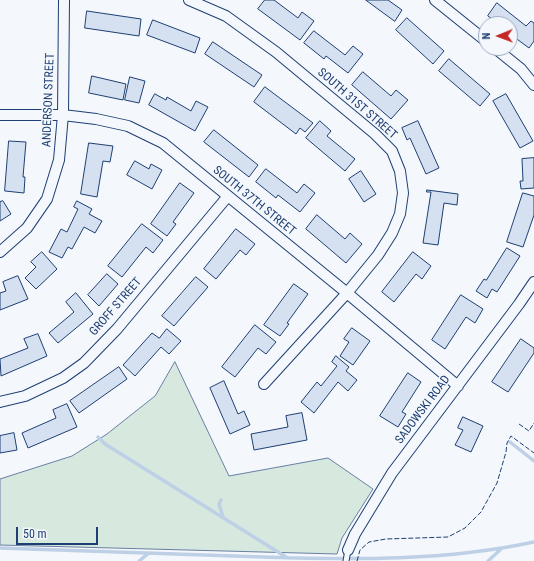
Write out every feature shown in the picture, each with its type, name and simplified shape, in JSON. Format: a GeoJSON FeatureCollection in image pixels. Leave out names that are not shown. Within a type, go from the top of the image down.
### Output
{"type":"FeatureCollection","features":[{"type":"Feature","properties":{"kind":"street","name":"ANDERSON STREET"},"geometry":{"type":"LineString","coordinates":[[0,252],[27,228],[47,199],[59,160],[63,115],[64,0]]}},
{"type":"Feature","properties":{"kind":"street","name":"SOUTH 31ST STREET"},"geometry":{"type":"LineString","coordinates":[[189,0],[226,16],[260,39],[375,134],[392,151],[400,171],[403,193],[400,214],[392,233],[378,255],[347,293],[264,384]]}},
{"type":"Feature","properties":{"kind":"street"},"geometry":{"type":"LineString","coordinates":[[435,0],[478,35]]}},
{"type":"Feature","properties":{"kind":"street"},"geometry":{"type":"LineString","coordinates":[[504,56],[521,69],[534,85]]}},
{"type":"Feature","properties":{"kind":"street","name":"SOUTH 37TH STREET"},"geometry":{"type":"LineString","coordinates":[[0,115],[63,115],[96,119],[128,126],[162,143],[347,293],[458,386]]}},
{"type":"Feature","properties":{"kind":"street","name":"GROFF STREET"},"geometry":{"type":"LineString","coordinates":[[0,402],[25,396],[63,378],[84,363],[116,328],[228,196]]}},
{"type":"Feature","properties":{"kind":"street","name":"SADOWSKI ROAD"},"geometry":{"type":"LineString","coordinates":[[348,550],[355,534],[392,473],[534,282]]}},
{"type":"Feature","properties":{"kind":"lane","name":"SADOWSKI ROAD"},"geometry":{"type":"LineString","coordinates":[[346,561],[348,550]]}},
{"type":"Feature","properties":{"kind":"shaded area"},"geometry":{"type":"Polygon","coordinates":[[[175,362],[229,476],[328,458],[373,489],[342,538],[337,554],[0,545],[0,479],[72,456],[107,434],[155,396],[175,362]]]}},
{"type":"Feature","properties":{"kind":"building"},"geometry":{"type":"Polygon","coordinates":[[[265,0],[274,0],[298,18],[302,12],[314,21],[300,40],[258,9],[265,0]]]}},
{"type":"Feature","properties":{"kind":"building"},"geometry":{"type":"Polygon","coordinates":[[[366,0],[388,0],[402,10],[395,21],[366,0]]]}},
{"type":"Feature","properties":{"kind":"building"},"geometry":{"type":"Polygon","coordinates":[[[497,3],[513,16],[488,16],[497,3]]]}},
{"type":"Feature","properties":{"kind":"building"},"geometry":{"type":"Polygon","coordinates":[[[87,11],[141,19],[139,36],[85,28],[87,11]]]}},
{"type":"Feature","properties":{"kind":"building"},"geometry":{"type":"Polygon","coordinates":[[[407,18],[444,51],[433,64],[396,30],[407,18]]]}},
{"type":"Feature","properties":{"kind":"building"},"geometry":{"type":"Polygon","coordinates":[[[153,20],[200,38],[195,53],[147,35],[153,20]]]}},
{"type":"Feature","properties":{"kind":"building"},"geometry":{"type":"Polygon","coordinates":[[[518,20],[526,26],[531,21],[534,23],[534,41],[529,48],[518,40],[518,20]]]}},
{"type":"Feature","properties":{"kind":"building"},"geometry":{"type":"Polygon","coordinates":[[[314,31],[345,55],[353,46],[363,54],[348,73],[326,56],[324,59],[304,43],[314,31]]]}},
{"type":"Feature","properties":{"kind":"building"},"geometry":{"type":"Polygon","coordinates":[[[213,42],[262,75],[254,87],[205,54],[213,42]]]}},
{"type":"Feature","properties":{"kind":"building"},"geometry":{"type":"Polygon","coordinates":[[[449,59],[490,94],[480,106],[439,71],[449,59]]]}},
{"type":"Feature","properties":{"kind":"building"},"geometry":{"type":"Polygon","coordinates":[[[363,72],[391,96],[396,90],[408,100],[391,119],[352,85],[363,72]]]}},
{"type":"Feature","properties":{"kind":"building"},"geometry":{"type":"Polygon","coordinates":[[[92,76],[126,84],[123,100],[89,93],[92,76]]]}},
{"type":"Feature","properties":{"kind":"building"},"geometry":{"type":"Polygon","coordinates":[[[130,77],[145,81],[139,103],[125,100],[130,77]]]}},
{"type":"Feature","properties":{"kind":"building"},"geometry":{"type":"Polygon","coordinates":[[[265,87],[313,123],[305,132],[300,128],[296,134],[254,102],[265,87]]]}},
{"type":"Feature","properties":{"kind":"building"},"geometry":{"type":"Polygon","coordinates":[[[155,94],[166,100],[167,97],[191,111],[196,101],[208,107],[195,131],[149,105],[155,94]]]}},
{"type":"Feature","properties":{"kind":"building"},"geometry":{"type":"Polygon","coordinates":[[[506,94],[533,141],[520,148],[493,101],[506,94]]]}},
{"type":"Feature","properties":{"kind":"building"},"geometry":{"type":"Polygon","coordinates":[[[320,121],[331,131],[327,136],[355,159],[345,171],[306,138],[320,121]]]}},
{"type":"Feature","properties":{"kind":"building"},"geometry":{"type":"Polygon","coordinates":[[[418,121],[439,168],[426,174],[410,138],[407,140],[402,128],[418,121]]]}},
{"type":"Feature","properties":{"kind":"building"},"geometry":{"type":"Polygon","coordinates":[[[214,130],[258,165],[249,177],[204,142],[214,130]]]}},
{"type":"Feature","properties":{"kind":"building"},"geometry":{"type":"Polygon","coordinates":[[[9,141],[26,142],[23,177],[25,177],[24,193],[5,191],[9,141]]]}},
{"type":"Feature","properties":{"kind":"building"},"geometry":{"type":"Polygon","coordinates":[[[89,143],[113,146],[110,162],[103,161],[97,197],[81,194],[89,143]]]}},
{"type":"Feature","properties":{"kind":"building"},"geometry":{"type":"Polygon","coordinates":[[[534,158],[534,188],[521,189],[520,181],[523,181],[522,159],[534,158]]]}},
{"type":"Feature","properties":{"kind":"building"},"geometry":{"type":"Polygon","coordinates":[[[135,161],[149,169],[151,164],[162,170],[152,189],[127,175],[135,161]]]}},
{"type":"Feature","properties":{"kind":"building"},"geometry":{"type":"Polygon","coordinates":[[[266,169],[297,193],[304,184],[315,193],[300,212],[278,195],[276,198],[256,182],[266,169]]]}},
{"type":"Feature","properties":{"kind":"building"},"geometry":{"type":"Polygon","coordinates":[[[361,171],[376,194],[364,202],[349,179],[361,171]]]}},
{"type":"Feature","properties":{"kind":"building"},"geometry":{"type":"Polygon","coordinates":[[[180,183],[194,193],[173,222],[176,224],[167,236],[151,224],[180,183]]]}},
{"type":"Feature","properties":{"kind":"building"},"geometry":{"type":"Polygon","coordinates":[[[427,190],[458,194],[457,205],[444,203],[438,245],[423,243],[431,192],[427,192],[427,190]]]}},
{"type":"Feature","properties":{"kind":"building"},"geometry":{"type":"Polygon","coordinates":[[[523,193],[534,196],[534,215],[523,247],[507,242],[523,193]]]}},
{"type":"Feature","properties":{"kind":"building"},"geometry":{"type":"Polygon","coordinates":[[[3,201],[11,214],[0,221],[0,202],[3,201]]]}},
{"type":"Feature","properties":{"kind":"building"},"geometry":{"type":"Polygon","coordinates":[[[77,201],[92,209],[89,214],[102,221],[95,233],[84,227],[72,249],[68,247],[62,258],[49,252],[61,229],[67,232],[78,209],[74,207],[77,201]]]}},
{"type":"Feature","properties":{"kind":"building"},"geometry":{"type":"Polygon","coordinates":[[[317,215],[345,239],[350,233],[362,244],[346,263],[306,229],[317,215]]]}},
{"type":"Feature","properties":{"kind":"building"},"geometry":{"type":"Polygon","coordinates":[[[142,224],[163,240],[153,253],[146,247],[122,277],[108,266],[142,224]]]}},
{"type":"Feature","properties":{"kind":"building"},"geometry":{"type":"Polygon","coordinates":[[[236,229],[255,244],[246,255],[240,250],[216,279],[204,269],[236,229]]]}},
{"type":"Feature","properties":{"kind":"building"},"geometry":{"type":"Polygon","coordinates":[[[507,248],[520,256],[497,292],[492,289],[487,298],[476,291],[484,279],[486,280],[507,248]]]}},
{"type":"Feature","properties":{"kind":"building"},"geometry":{"type":"Polygon","coordinates":[[[42,252],[57,269],[36,289],[25,278],[36,267],[31,262],[42,252]]]}},
{"type":"Feature","properties":{"kind":"building"},"geometry":{"type":"Polygon","coordinates":[[[413,252],[431,266],[422,279],[416,274],[394,302],[382,292],[413,252]]]}},
{"type":"Feature","properties":{"kind":"building"},"geometry":{"type":"Polygon","coordinates":[[[107,274],[118,284],[99,306],[88,295],[107,274]]]}},
{"type":"Feature","properties":{"kind":"building"},"geometry":{"type":"Polygon","coordinates":[[[18,276],[28,299],[0,310],[0,293],[6,291],[3,282],[18,276]]]}},
{"type":"Feature","properties":{"kind":"building"},"geometry":{"type":"Polygon","coordinates":[[[196,277],[208,287],[174,326],[162,316],[196,277]]]}},
{"type":"Feature","properties":{"kind":"building"},"geometry":{"type":"Polygon","coordinates":[[[294,284],[308,294],[287,323],[289,324],[280,336],[264,325],[294,284]]]}},
{"type":"Feature","properties":{"kind":"building"},"geometry":{"type":"Polygon","coordinates":[[[76,293],[93,314],[58,343],[49,333],[74,312],[66,302],[76,293]]]}},
{"type":"Feature","properties":{"kind":"building"},"geometry":{"type":"Polygon","coordinates":[[[461,295],[483,309],[475,323],[466,317],[445,349],[432,340],[461,295]]]}},
{"type":"Feature","properties":{"kind":"building"},"geometry":{"type":"Polygon","coordinates":[[[255,325],[276,342],[266,354],[258,348],[235,377],[222,367],[255,325]]]}},
{"type":"Feature","properties":{"kind":"building"},"geometry":{"type":"Polygon","coordinates":[[[352,328],[370,341],[353,365],[340,356],[349,342],[344,339],[352,328]]]}},
{"type":"Feature","properties":{"kind":"building"},"geometry":{"type":"Polygon","coordinates":[[[167,329],[181,341],[169,354],[161,347],[135,376],[123,365],[152,333],[159,338],[167,329]]]}},
{"type":"Feature","properties":{"kind":"building"},"geometry":{"type":"Polygon","coordinates":[[[38,334],[47,356],[1,376],[0,359],[28,348],[24,339],[38,334]]]}},
{"type":"Feature","properties":{"kind":"building"},"geometry":{"type":"Polygon","coordinates":[[[521,339],[534,348],[534,353],[508,392],[492,382],[521,339]]]}},
{"type":"Feature","properties":{"kind":"building"},"geometry":{"type":"Polygon","coordinates":[[[336,356],[349,367],[346,371],[357,380],[348,391],[338,382],[314,413],[301,402],[317,382],[321,386],[337,366],[332,362],[336,356]]]}},
{"type":"Feature","properties":{"kind":"building"},"geometry":{"type":"Polygon","coordinates":[[[119,367],[127,379],[79,413],[70,401],[119,367]]]}},
{"type":"Feature","properties":{"kind":"building"},"geometry":{"type":"Polygon","coordinates":[[[408,373],[421,382],[402,412],[406,414],[398,427],[380,416],[408,373]]]}},
{"type":"Feature","properties":{"kind":"building"},"geometry":{"type":"Polygon","coordinates":[[[224,381],[238,414],[244,411],[250,425],[230,434],[210,388],[224,381]]]}},
{"type":"Feature","properties":{"kind":"building"},"geometry":{"type":"Polygon","coordinates":[[[67,404],[77,427],[28,448],[22,433],[56,418],[53,410],[67,404]]]}},
{"type":"Feature","properties":{"kind":"building"},"geometry":{"type":"Polygon","coordinates":[[[302,413],[307,440],[254,450],[251,434],[288,427],[286,416],[302,413]]]}},
{"type":"Feature","properties":{"kind":"building"},"geometry":{"type":"Polygon","coordinates":[[[463,417],[483,426],[471,452],[455,445],[463,430],[458,428],[463,417]]]}},
{"type":"Feature","properties":{"kind":"building"},"geometry":{"type":"Polygon","coordinates":[[[14,433],[17,450],[0,453],[0,436],[14,433]]]}},
{"type":"Feature","properties":{"kind":"waterway"},"geometry":{"type":"LineString","coordinates":[[98,437],[105,444],[286,557]]}},
{"type":"Feature","properties":{"kind":"waterway"},"geometry":{"type":"LineString","coordinates":[[510,442],[534,461]]}},
{"type":"Feature","properties":{"kind":"waterway"},"geometry":{"type":"LineString","coordinates":[[221,500],[219,504],[223,517]]}},
{"type":"Feature","properties":{"kind":"waterway"},"geometry":{"type":"LineString","coordinates":[[0,548],[366,559],[467,553],[534,542]]}},
{"type":"Feature","properties":{"kind":"waterway"},"geometry":{"type":"LineString","coordinates":[[488,561],[500,550]]}},
{"type":"Feature","properties":{"kind":"waterway"},"geometry":{"type":"LineString","coordinates":[[139,561],[149,553]]}},
{"type":"Feature","properties":{"kind":"fence"},"geometry":{"type":"LineString","coordinates":[[519,424],[529,431],[534,423]]}},
{"type":"Feature","properties":{"kind":"fence"},"geometry":{"type":"LineString","coordinates":[[357,561],[360,550],[369,542],[386,539],[448,537],[465,528],[481,512],[497,483],[506,452],[507,443],[511,436],[534,453]]}}]}
